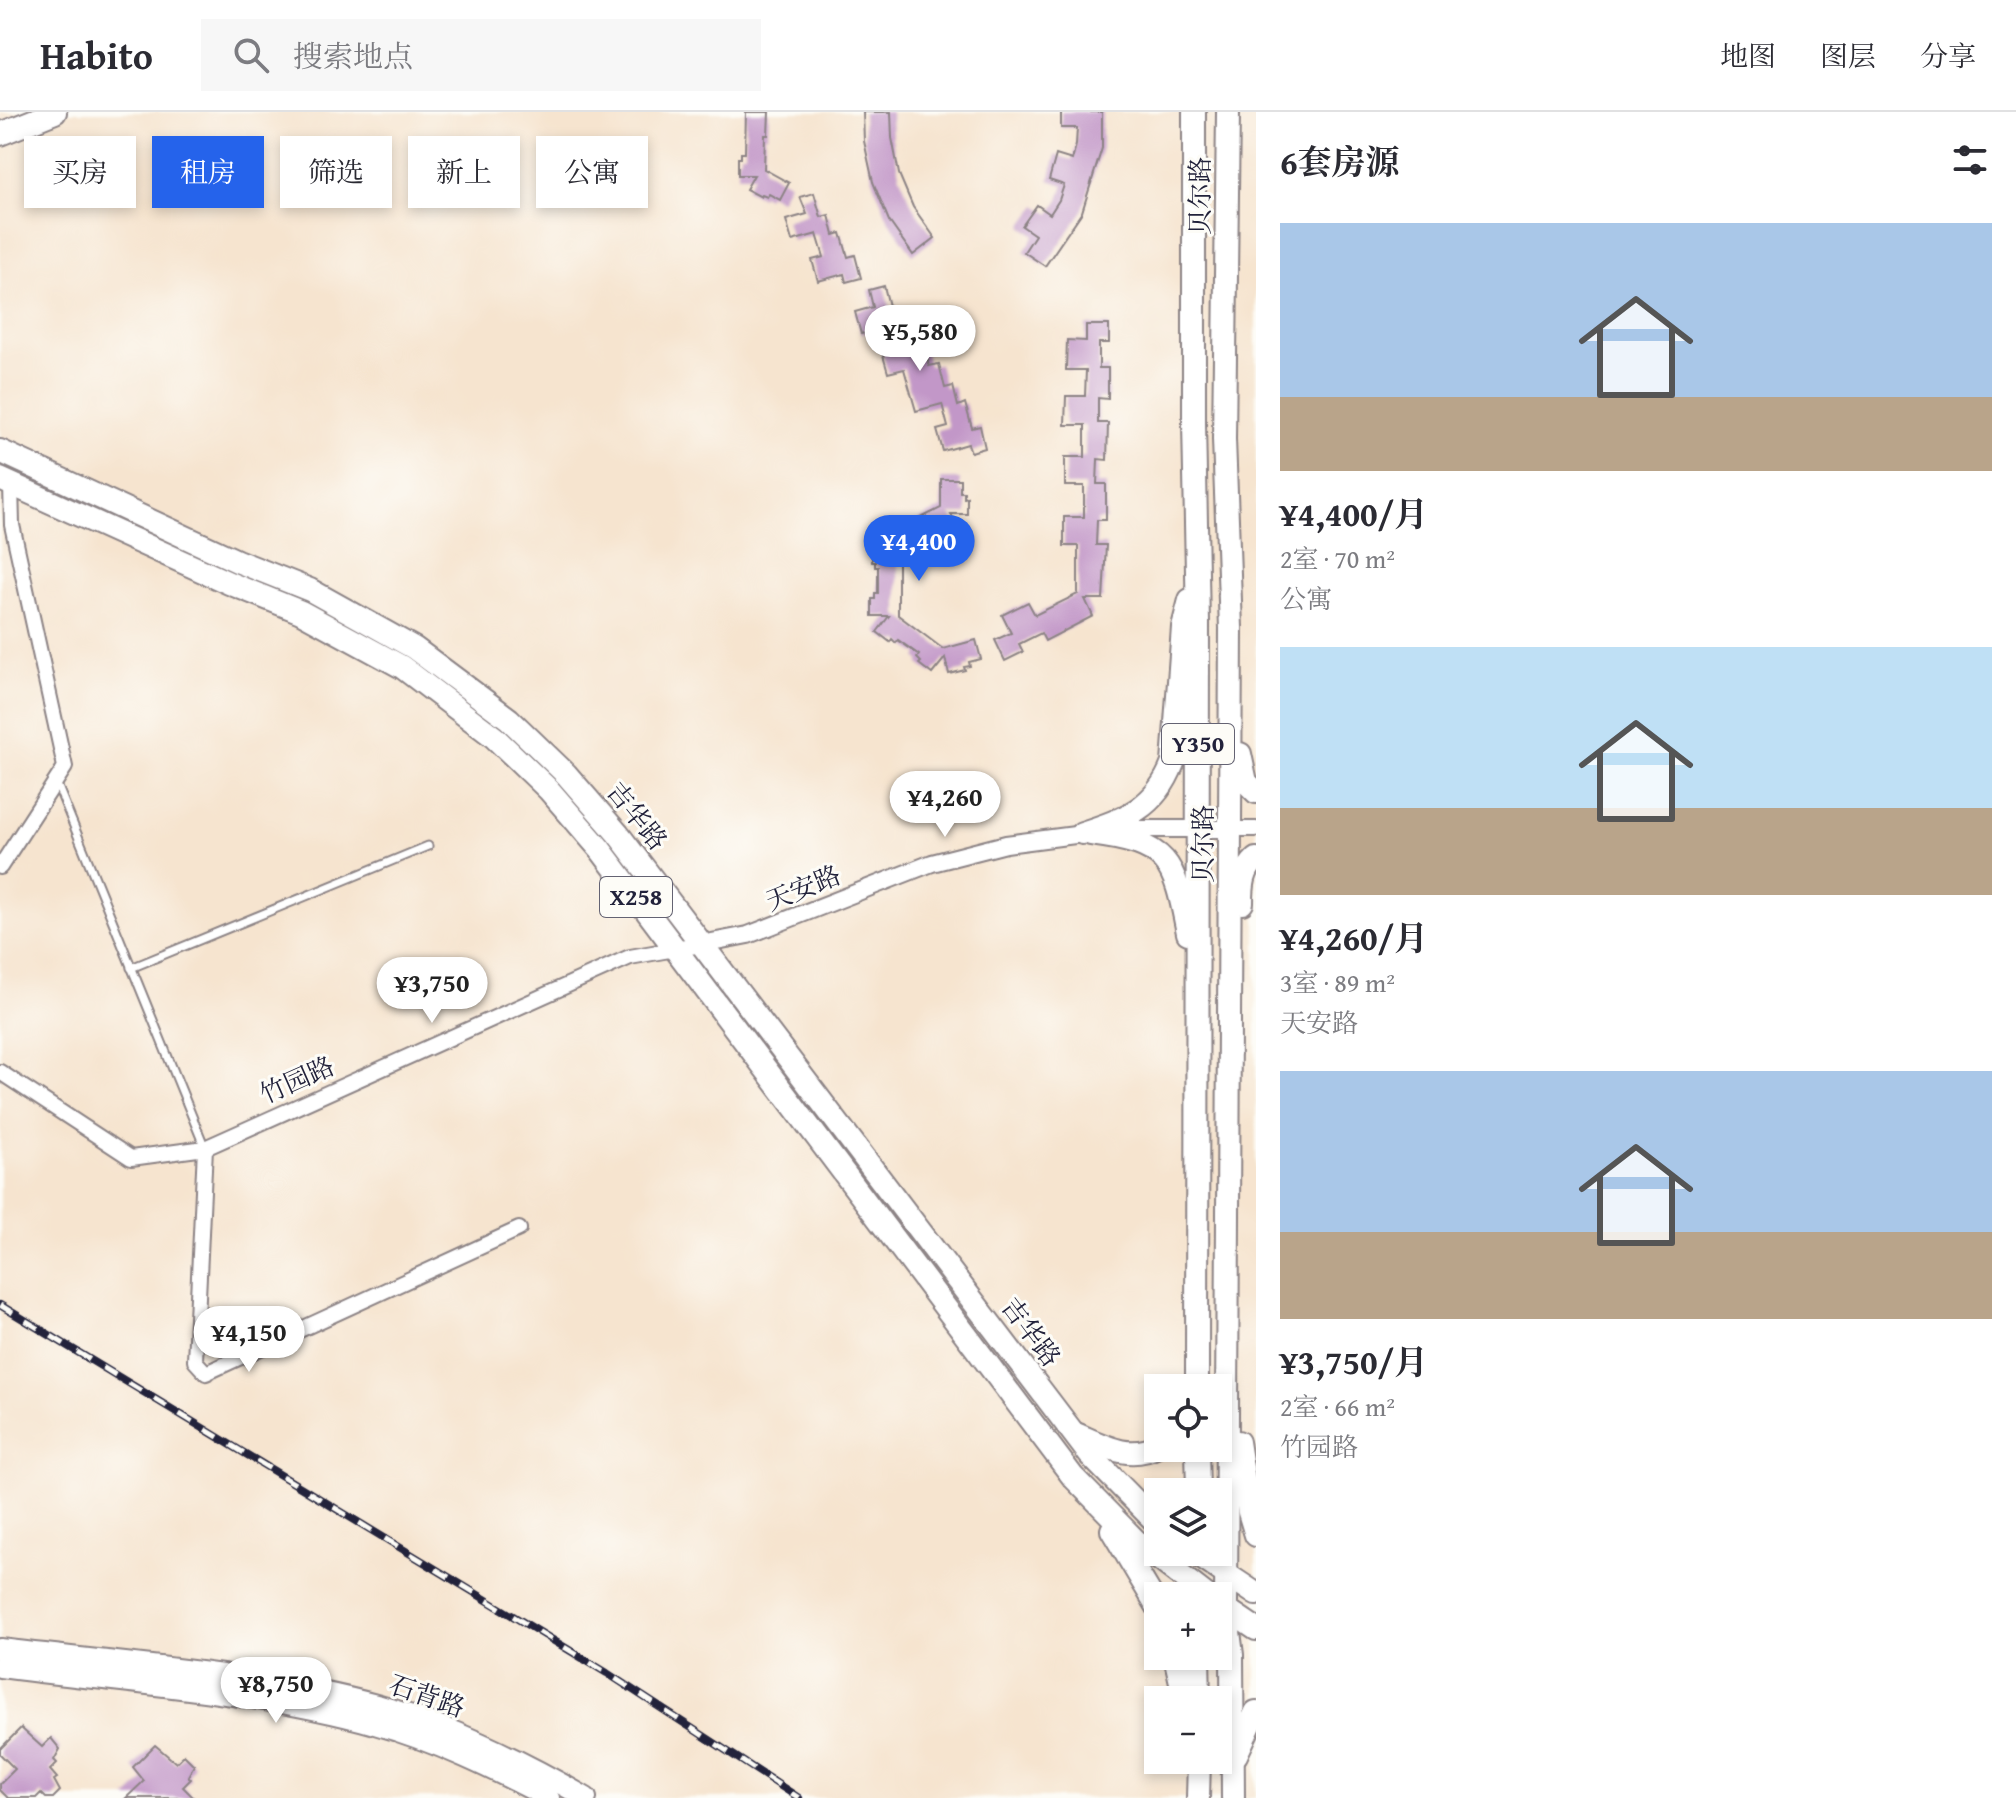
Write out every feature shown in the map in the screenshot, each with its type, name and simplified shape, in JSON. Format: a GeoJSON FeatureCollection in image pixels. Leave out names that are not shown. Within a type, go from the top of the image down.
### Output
{"type":"FeatureCollection","features":[{"type":"Feature","properties":{"kind":"main road"},"geometry":{"type":"LineString","coordinates":[[0,134],[55,112]]}},
{"type":"Feature","properties":{"kind":"main road","name":"贝尔路"},"geometry":{"type":"LineString","coordinates":[[1194,112],[1198,828],[1195,1374]]}},
{"type":"Feature","properties":{"kind":"main road","name":"贝尔路"},"geometry":{"type":"LineString","coordinates":[[1228,112],[1224,439],[1231,683],[1228,1374]]}},
{"type":"Feature","properties":{"kind":"main road","name":"吉华路"},"geometry":{"type":"LineString","coordinates":[[0,451],[346,608],[447,670],[509,719],[566,774],[618,834],[1071,1432],[1144,1510]]}},
{"type":"Feature","properties":{"kind":"main road","name":"吉华路"},"geometry":{"type":"LineString","coordinates":[[6,481],[335,628],[433,689],[494,737],[549,790],[600,849],[1050,1449],[1098,1504]]}},
{"type":"Feature","properties":{"kind":"main road"},"geometry":{"type":"LineString","coordinates":[[1082,833],[1117,822],[1149,802],[1166,782],[1173,763],[1183,627],[1197,572]]}},
{"type":"Feature","properties":{"kind":"main road"},"geometry":{"type":"LineString","coordinates":[[1231,683],[1246,782],[1256,792]]}},
{"type":"Feature","properties":{"kind":"main road"},"geometry":{"type":"LineString","coordinates":[[1082,833],[1139,843],[1168,863],[1178,890],[1197,978]]}},
{"type":"Feature","properties":{"kind":"main road"},"geometry":{"type":"LineString","coordinates":[[1230,1087],[1243,1008],[1242,886],[1247,867],[1256,859]]}},
{"type":"Feature","properties":{"kind":"main road"},"geometry":{"type":"LineString","coordinates":[[1232,1404],[1249,1512],[1256,1535]]}},
{"type":"Feature","properties":{"kind":"main road"},"geometry":{"type":"LineString","coordinates":[[1071,1432],[1126,1453],[1144,1452]]}},
{"type":"Feature","properties":{"kind":"main road","name":"贝尔路"},"geometry":{"type":"LineString","coordinates":[[1226,1576],[1227,1462]]}},
{"type":"Feature","properties":{"kind":"main road"},"geometry":{"type":"LineString","coordinates":[[1098,1504],[1146,1550],[1186,1582]]}},
{"type":"Feature","properties":{"kind":"main road","name":"X258"},"geometry":{"type":"LineString","coordinates":[[1098,1504],[1144,1583]]}},
{"type":"Feature","properties":{"kind":"main road"},"geometry":{"type":"LineString","coordinates":[[1213,1566],[1256,1594]]}},
{"type":"Feature","properties":{"kind":"main road"},"geometry":{"type":"LineString","coordinates":[[1225,1582],[1226,1576]]}},
{"type":"Feature","properties":{"kind":"main road"},"geometry":{"type":"LineString","coordinates":[[1232,1613],[1256,1629]]}},
{"type":"Feature","properties":{"kind":"main road","name":"石背路"},"geometry":{"type":"LineString","coordinates":[[0,1649],[255,1681],[319,1691],[382,1707],[443,1727],[503,1753],[586,1798]]}},
{"type":"Feature","properties":{"kind":"main road"},"geometry":{"type":"LineString","coordinates":[[1232,1655],[1233,1798]]}},
{"type":"Feature","properties":{"kind":"main road","name":"石背路"},"geometry":{"type":"LineString","coordinates":[[0,1667],[315,1709],[377,1725],[452,1751],[549,1798]]}},
{"type":"Feature","properties":{"kind":"main road"},"geometry":{"type":"LineString","coordinates":[[0,1680],[59,1675]]}},
{"type":"Feature","properties":{"kind":"main road"},"geometry":{"type":"LineString","coordinates":[[1233,1760],[1256,1712]]}},
{"type":"Feature","properties":{"kind":"main road"},"geometry":{"type":"LineString","coordinates":[[1198,1798],[1199,1774]]}},
{"type":"Feature","properties":{"kind":"street"},"geometry":{"type":"LineString","coordinates":[[0,867],[65,767],[12,525],[6,481]]}},
{"type":"Feature","properties":{"kind":"street","name":"天安路"},"geometry":{"type":"LineString","coordinates":[[675,949],[748,935],[932,863],[1006,844],[1082,833],[1231,829]]}},
{"type":"Feature","properties":{"kind":"street"},"geometry":{"type":"LineString","coordinates":[[1231,829],[1256,829]]}},
{"type":"Feature","properties":{"kind":"street","name":"竹园路"},"geometry":{"type":"LineString","coordinates":[[0,1072],[131,1158],[205,1148],[630,957],[675,949]]}},
{"type":"Feature","properties":{"kind":"street"},"geometry":{"type":"LineString","coordinates":[[205,1148],[195,1361],[206,1373],[519,1229]]}},
{"type":"Feature","properties":{"kind":"lane"},"geometry":{"type":"LineString","coordinates":[[55,780],[205,1148]]}},
{"type":"Feature","properties":{"kind":"lane"},"geometry":{"type":"LineString","coordinates":[[131,968],[428,846]]}},
{"type":"Feature","properties":{"kind":"building"},"geometry":{"type":"Polygon","coordinates":[[[746,112],[769,112],[764,169],[789,183],[780,200],[769,194],[761,197],[746,189],[754,175],[738,175],[738,158],[745,153],[746,112]]]}},
{"type":"Feature","properties":{"kind":"building"},"geometry":{"type":"Polygon","coordinates":[[[863,112],[891,112],[899,174],[913,207],[935,238],[913,255],[889,221],[873,182],[864,141],[863,112]]]}},
{"type":"Feature","properties":{"kind":"building"},"geometry":{"type":"Polygon","coordinates":[[[1061,112],[1102,112],[1102,148],[1082,212],[1045,266],[1024,252],[1035,235],[1022,226],[1037,205],[1050,214],[1059,200],[1064,185],[1049,180],[1056,155],[1072,160],[1077,128],[1061,128],[1061,112]]]}},
{"type":"Feature","properties":{"kind":"building"},"geometry":{"type":"Polygon","coordinates":[[[814,193],[821,217],[829,215],[834,235],[841,233],[848,257],[855,255],[861,278],[846,282],[844,274],[818,281],[812,260],[824,257],[817,234],[792,241],[786,220],[807,214],[800,197],[814,193]]]}},
{"type":"Feature","properties":{"kind":"building"},"geometry":{"type":"Polygon","coordinates":[[[884,286],[890,310],[898,308],[903,328],[910,326],[917,350],[925,348],[929,366],[939,364],[945,388],[953,386],[958,406],[965,403],[972,428],[980,426],[985,448],[971,452],[968,444],[943,451],[937,430],[948,427],[942,404],[916,411],[904,369],[888,373],[882,352],[892,350],[886,327],[861,334],[855,312],[873,307],[869,290],[884,286]]]}},
{"type":"Feature","properties":{"kind":"building"},"geometry":{"type":"Polygon","coordinates":[[[1086,325],[1109,325],[1109,343],[1099,343],[1099,368],[1108,368],[1108,399],[1098,398],[1098,423],[1108,423],[1107,460],[1098,459],[1097,484],[1106,484],[1106,520],[1097,520],[1096,545],[1106,545],[1103,599],[1085,599],[1093,616],[1045,641],[1041,633],[1019,644],[1023,652],[1005,661],[995,640],[1011,633],[1002,615],[1028,602],[1035,615],[1078,594],[1078,546],[1064,546],[1064,517],[1084,517],[1084,486],[1065,486],[1065,457],[1085,457],[1085,425],[1065,425],[1066,396],[1085,396],[1086,370],[1066,370],[1067,340],[1086,341],[1086,325]]]}},
{"type":"Feature","properties":{"kind":"building"},"geometry":{"type":"Polygon","coordinates":[[[941,479],[960,479],[960,492],[964,492],[964,498],[967,497],[967,514],[951,514],[958,529],[943,536],[942,533],[937,536],[935,533],[898,551],[898,615],[943,649],[976,640],[981,659],[969,662],[970,666],[964,667],[965,670],[949,674],[945,658],[932,674],[919,664],[919,655],[898,640],[896,643],[892,639],[890,642],[877,632],[889,616],[872,616],[872,599],[878,593],[878,567],[872,562],[872,545],[888,545],[881,531],[896,523],[897,526],[902,523],[903,527],[941,508],[941,479]]]}},
{"type":"Feature","properties":{"kind":"building"},"geometry":{"type":"Polygon","coordinates":[[[21,1728],[42,1747],[51,1738],[60,1749],[54,1760],[57,1763],[50,1770],[57,1778],[54,1780],[60,1791],[53,1798],[46,1798],[41,1793],[36,1798],[8,1798],[0,1790],[0,1784],[15,1769],[0,1754],[0,1749],[21,1728]]]}},
{"type":"Feature","properties":{"kind":"building"},"geometry":{"type":"Polygon","coordinates":[[[155,1745],[176,1763],[184,1755],[194,1765],[188,1776],[191,1779],[183,1787],[194,1798],[126,1798],[144,1781],[133,1767],[155,1745]]]}},
{"type":"Feature","properties":{"kind":"railway"},"geometry":{"type":"LineString","coordinates":[[0,1305],[607,1673],[799,1798]]}}]}
